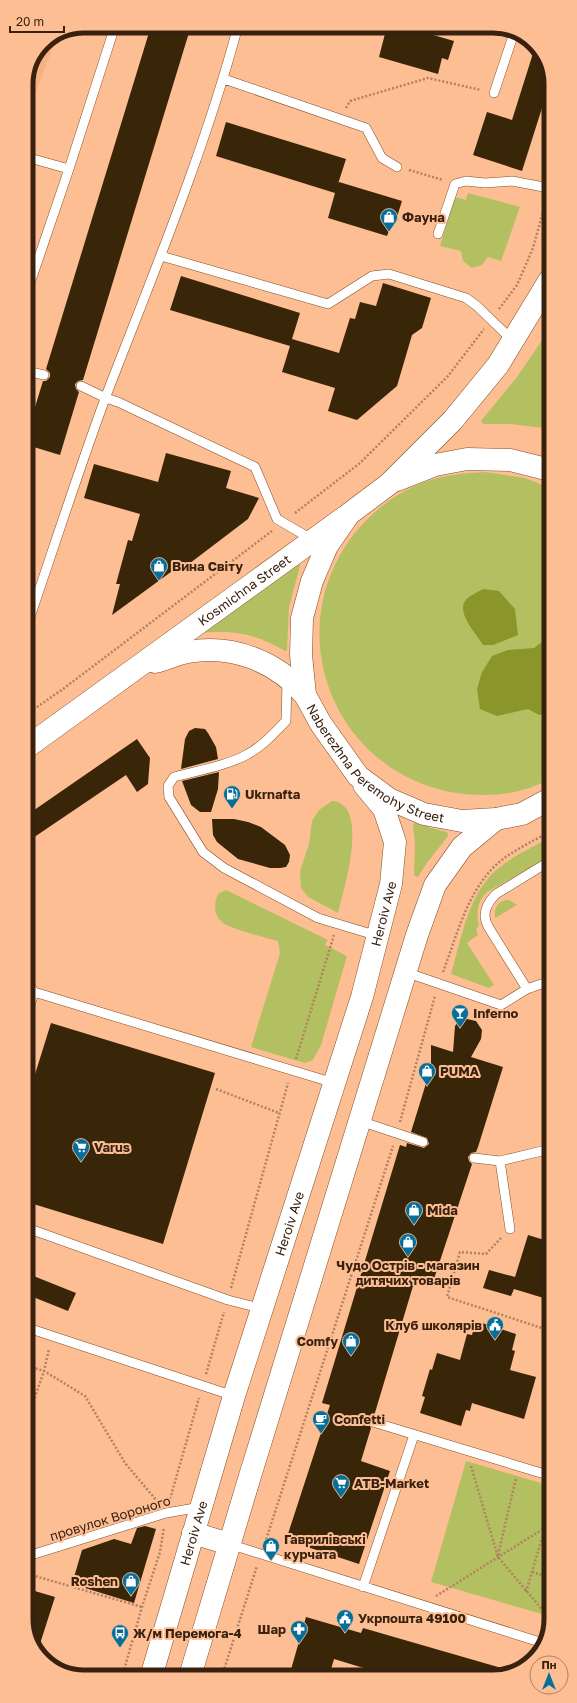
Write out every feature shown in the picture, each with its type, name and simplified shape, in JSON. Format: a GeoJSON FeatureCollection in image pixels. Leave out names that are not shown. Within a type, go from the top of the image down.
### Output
{"type":"FeatureCollection","features":[{"type":"Feature","properties":{"kind":"main road","name":"Naberezhna Peremohy Street"},"geometry":{"type":"LineString","coordinates":[[544,289],[498,365],[453,420],[389,484],[349,514],[324,553],[312,581],[302,618],[301,655],[305,695],[321,724],[358,776],[389,799],[424,814],[462,821],[496,820],[522,814],[544,802]]}},
{"type":"Feature","properties":{"kind":"main road","name":"Naberezhna Peremohy Street"},"geometry":{"type":"LineString","coordinates":[[389,484],[435,465],[467,460],[510,460],[544,468]]}},
{"type":"Feature","properties":{"kind":"main road","name":"Kosmichna Street"},"geometry":{"type":"LineString","coordinates":[[33,743],[349,514]]}},
{"type":"Feature","properties":{"kind":"main road","name":"Kosmichna Street"},"geometry":{"type":"LineString","coordinates":[[139,666],[188,652],[214,650],[248,655],[272,667],[286,677],[305,695]]}},
{"type":"Feature","properties":{"kind":"main road","name":"Heroiv Ave"},"geometry":{"type":"LineString","coordinates":[[153,1670],[234,1396],[335,1083],[379,936],[391,884],[395,842],[384,809],[358,776]]}},
{"type":"Feature","properties":{"kind":"main road"},"geometry":{"type":"LineString","coordinates":[[192,1670],[229,1544],[360,1121],[404,972],[435,885],[462,847],[496,820]]}},
{"type":"Feature","properties":{"kind":"main road"},"geometry":{"type":"LineString","coordinates":[[193,1533],[229,1544]]}},
{"type":"Feature","properties":{"kind":"lane"},"geometry":{"type":"LineString","coordinates":[[33,275],[70,169],[113,33]]}},
{"type":"Feature","properties":{"kind":"lane"},"geometry":{"type":"LineString","coordinates":[[33,609],[106,398],[161,256],[224,79],[236,33]]}},
{"type":"Feature","properties":{"kind":"lane"},"geometry":{"type":"LineString","coordinates":[[494,92],[513,37]]}},
{"type":"Feature","properties":{"kind":"lane"},"geometry":{"type":"LineString","coordinates":[[224,79],[366,128],[382,158],[397,167]]}},
{"type":"Feature","properties":{"kind":"lane"},"geometry":{"type":"LineString","coordinates":[[33,160],[70,169]]}},
{"type":"Feature","properties":{"kind":"lane"},"geometry":{"type":"LineString","coordinates":[[438,234],[455,184],[466,181],[485,183],[512,181],[544,187]]}},
{"type":"Feature","properties":{"kind":"lane"},"geometry":{"type":"LineString","coordinates":[[161,256],[328,304],[372,276],[389,274],[466,298],[477,306],[513,342]]}},
{"type":"Feature","properties":{"kind":"lane"},"geometry":{"type":"LineString","coordinates":[[33,373],[44,375]]}},
{"type":"Feature","properties":{"kind":"lane"},"geometry":{"type":"LineString","coordinates":[[81,386],[254,467],[277,519],[314,540]]}},
{"type":"Feature","properties":{"kind":"lane"},"geometry":{"type":"LineString","coordinates":[[286,677],[286,721],[269,738],[248,754],[174,777],[168,786],[169,797],[203,852],[224,868],[318,918],[379,936]]}},
{"type":"Feature","properties":{"kind":"lane"},"geometry":{"type":"LineString","coordinates":[[527,989],[488,928],[484,915],[490,900],[496,894],[544,865]]}},
{"type":"Feature","properties":{"kind":"lane"},"geometry":{"type":"LineString","coordinates":[[404,972],[501,1005],[527,989],[544,983]]}},
{"type":"Feature","properties":{"kind":"lane"},"geometry":{"type":"LineString","coordinates":[[33,995],[34,992],[335,1083]]}},
{"type":"Feature","properties":{"kind":"lane"},"geometry":{"type":"LineString","coordinates":[[360,1121],[423,1142]]}},
{"type":"Feature","properties":{"kind":"lane"},"geometry":{"type":"LineString","coordinates":[[474,1158],[500,1161],[544,1150]]}},
{"type":"Feature","properties":{"kind":"lane"},"geometry":{"type":"LineString","coordinates":[[500,1161],[510,1229]]}},
{"type":"Feature","properties":{"kind":"lane"},"geometry":{"type":"LineString","coordinates":[[33,1230],[228,1300],[263,1309]]}},
{"type":"Feature","properties":{"kind":"lane"},"geometry":{"type":"LineString","coordinates":[[33,1330],[234,1396]]}},
{"type":"Feature","properties":{"kind":"lane"},"geometry":{"type":"LineString","coordinates":[[373,1422],[544,1474]]}},
{"type":"Feature","properties":{"kind":"lane"},"geometry":{"type":"LineString","coordinates":[[363,1587],[414,1435]]}},
{"type":"Feature","properties":{"kind":"lane","name":"провулок Вороного"},"geometry":{"type":"LineString","coordinates":[[33,1554],[166,1513],[201,1507]]}},
{"type":"Feature","properties":{"kind":"lane"},"geometry":{"type":"LineString","coordinates":[[229,1544],[420,1606],[539,1642]]}},
{"type":"Feature","properties":{"kind":"path"},"geometry":{"type":"LineString","coordinates":[[340,118],[350,101],[428,78],[494,92]]}},
{"type":"Feature","properties":{"kind":"path"},"geometry":{"type":"LineString","coordinates":[[397,167],[455,184]]}},
{"type":"Feature","properties":{"kind":"path"},"geometry":{"type":"LineString","coordinates":[[33,710],[63,689],[360,463],[448,376],[517,285],[533,248],[544,207]]}},
{"type":"Feature","properties":{"kind":"path"},"geometry":{"type":"LineString","coordinates":[[224,1670],[377,1190],[397,1134],[438,984],[478,885],[492,869],[544,835]]}},
{"type":"Feature","properties":{"kind":"path"},"geometry":{"type":"LineString","coordinates":[[216,1089],[279,1113],[337,924]]}},
{"type":"Feature","properties":{"kind":"path"},"geometry":{"type":"LineString","coordinates":[[510,1229],[486,1254],[460,1252],[447,1297],[544,1329]]}},
{"type":"Feature","properties":{"kind":"path"},"geometry":{"type":"LineString","coordinates":[[33,1403],[44,1371],[52,1337]]}},
{"type":"Feature","properties":{"kind":"path"},"geometry":{"type":"LineString","coordinates":[[33,1368],[44,1371],[85,1396],[125,1463],[166,1513],[160,1552],[124,1670]]}},
{"type":"Feature","properties":{"kind":"path"},"geometry":{"type":"LineString","coordinates":[[466,1450],[498,1557],[544,1613]]}},
{"type":"Feature","properties":{"kind":"path"},"geometry":{"type":"LineString","coordinates":[[498,1557],[518,1466]]}},
{"type":"Feature","properties":{"kind":"path"},"geometry":{"type":"LineString","coordinates":[[420,1606],[544,1529]]}},
{"type":"Feature","properties":{"kind":"path"},"geometry":{"type":"LineString","coordinates":[[526,1593],[544,1531]]}},
{"type":"Feature","properties":{"kind":"path"},"geometry":{"type":"LineString","coordinates":[[532,1572],[544,1576]]}},
{"type":"Feature","properties":{"kind":"path"},"geometry":{"type":"LineString","coordinates":[[33,1575],[142,1607]]}},
{"type":"Feature","properties":{"kind":"shaded area"},"geometry":{"type":"Polygon","coordinates":[[[54,44],[33,101],[34,74],[37,65],[48,48],[54,44]]]}},
{"type":"Feature","properties":{"kind":"green space"},"geometry":{"type":"Polygon","coordinates":[[[468,193],[520,207],[501,261],[488,257],[482,265],[472,268],[463,261],[461,251],[440,246],[455,197],[466,200],[468,193]]]}},
{"type":"Feature","properties":{"kind":"green space"},"geometry":{"type":"Polygon","coordinates":[[[544,337],[544,428],[511,424],[483,424],[481,421],[517,377],[544,337]]]}},
{"type":"Feature","properties":{"kind":"green space"},"geometry":{"type":"Polygon","coordinates":[[[485,472],[525,478],[544,486],[544,782],[526,789],[501,794],[476,795],[450,792],[408,777],[373,754],[346,723],[328,686],[320,647],[322,606],[335,566],[359,528],[380,508],[404,491],[438,478],[485,472]]]}},
{"type":"Feature","properties":{"kind":"green space"},"geometry":{"type":"Polygon","coordinates":[[[299,557],[300,566],[289,607],[287,650],[285,651],[263,640],[243,634],[223,632],[198,633],[299,557]]]}},
{"type":"Feature","properties":{"kind":"green space"},"geometry":{"type":"Polygon","coordinates":[[[483,589],[499,591],[515,609],[518,635],[493,645],[483,645],[467,621],[463,608],[464,602],[469,597],[483,589]]]}},
{"type":"Feature","properties":{"kind":"green space"},"geometry":{"type":"Polygon","coordinates":[[[544,640],[544,714],[539,715],[528,709],[497,716],[480,709],[477,689],[482,672],[492,656],[508,650],[534,648],[544,640]]]}},
{"type":"Feature","properties":{"kind":"green space"},"geometry":{"type":"Polygon","coordinates":[[[332,801],[344,806],[350,816],[352,832],[352,850],[349,869],[338,913],[308,897],[301,888],[300,871],[309,844],[312,821],[319,810],[332,801]]]}},
{"type":"Feature","properties":{"kind":"green space"},"geometry":{"type":"Polygon","coordinates":[[[417,821],[431,828],[447,832],[448,836],[426,864],[418,877],[414,875],[415,845],[413,825],[417,821]]]}},
{"type":"Feature","properties":{"kind":"green space"},"geometry":{"type":"Polygon","coordinates":[[[544,840],[544,859],[487,892],[481,900],[478,908],[479,926],[476,929],[478,935],[467,943],[494,985],[489,988],[451,974],[466,920],[477,895],[484,883],[493,873],[519,854],[544,840]]]}},
{"type":"Feature","properties":{"kind":"green space"},"geometry":{"type":"Polygon","coordinates":[[[226,890],[328,940],[325,945],[347,956],[321,1045],[313,1060],[305,1063],[251,1047],[280,953],[278,941],[231,927],[219,919],[215,909],[216,901],[218,894],[226,890]]]}},
{"type":"Feature","properties":{"kind":"green space"},"geometry":{"type":"Polygon","coordinates":[[[509,900],[517,905],[495,918],[496,907],[499,903],[509,900]]]}},
{"type":"Feature","properties":{"kind":"green space"},"geometry":{"type":"Polygon","coordinates":[[[466,1461],[544,1484],[544,1615],[431,1582],[466,1461]]]}},
{"type":"Feature","properties":{"kind":"building"},"geometry":{"type":"Polygon","coordinates":[[[149,33],[189,33],[83,380],[78,381],[75,384],[76,389],[79,392],[60,455],[33,447],[33,414],[43,381],[46,381],[50,377],[50,373],[46,369],[149,33]]]}},
{"type":"Feature","properties":{"kind":"building"},"geometry":{"type":"Polygon","coordinates":[[[385,33],[426,33],[454,41],[448,60],[442,58],[438,74],[379,57],[385,33]]]}},
{"type":"Feature","properties":{"kind":"building"},"geometry":{"type":"Polygon","coordinates":[[[533,53],[540,65],[544,77],[544,102],[522,171],[473,155],[487,112],[512,120],[533,53]]]}},
{"type":"Feature","properties":{"kind":"building"},"geometry":{"type":"Polygon","coordinates":[[[226,122],[346,159],[338,184],[339,182],[402,201],[396,220],[393,219],[387,236],[328,218],[335,193],[216,156],[226,122]]]}},
{"type":"Feature","properties":{"kind":"building"},"geometry":{"type":"Polygon","coordinates":[[[181,276],[300,313],[292,339],[339,353],[350,318],[355,319],[360,302],[376,306],[383,283],[431,298],[422,328],[412,335],[397,386],[357,420],[328,411],[335,388],[282,372],[290,346],[170,310],[181,276]]]}},
{"type":"Feature","properties":{"kind":"building"},"geometry":{"type":"Polygon","coordinates":[[[166,453],[231,471],[226,488],[259,498],[248,519],[177,573],[175,569],[112,615],[120,584],[116,584],[128,540],[132,541],[140,514],[84,498],[94,464],[158,482],[166,453]]]}},
{"type":"Feature","properties":{"kind":"building"},"geometry":{"type":"Polygon","coordinates":[[[195,728],[205,729],[208,733],[216,747],[218,759],[181,769],[185,739],[189,731],[195,728]]]}},
{"type":"Feature","properties":{"kind":"building"},"geometry":{"type":"Polygon","coordinates":[[[137,739],[150,758],[148,784],[137,792],[126,775],[33,838],[33,811],[137,739]]]}},
{"type":"Feature","properties":{"kind":"building"},"geometry":{"type":"Polygon","coordinates":[[[219,772],[218,789],[211,812],[200,812],[191,805],[182,781],[219,772]]]}},
{"type":"Feature","properties":{"kind":"building"},"geometry":{"type":"Polygon","coordinates":[[[212,819],[234,819],[261,827],[285,845],[290,855],[289,862],[286,867],[270,868],[238,859],[217,842],[213,835],[212,819]]]}},
{"type":"Feature","properties":{"kind":"building"},"geometry":{"type":"Polygon","coordinates":[[[467,1019],[476,1021],[482,1030],[481,1039],[471,1057],[503,1067],[478,1147],[476,1152],[471,1153],[468,1157],[472,1164],[433,1282],[416,1276],[374,1416],[369,1417],[367,1421],[371,1428],[361,1461],[390,1471],[359,1564],[286,1540],[330,1405],[322,1403],[400,1145],[406,1147],[407,1143],[424,1148],[429,1144],[427,1138],[411,1132],[431,1067],[431,1045],[453,1052],[455,1026],[458,1022],[467,1019]]]}},
{"type":"Feature","properties":{"kind":"building"},"geometry":{"type":"Polygon","coordinates":[[[51,1023],[215,1073],[163,1244],[33,1204],[33,1081],[51,1023]]]}},
{"type":"Feature","properties":{"kind":"building"},"geometry":{"type":"Polygon","coordinates":[[[528,1235],[544,1240],[544,1298],[514,1289],[511,1296],[483,1288],[489,1270],[515,1277],[528,1235]]]}},
{"type":"Feature","properties":{"kind":"building"},"geometry":{"type":"Polygon","coordinates":[[[33,1276],[76,1293],[68,1311],[33,1297],[33,1276]]]}},
{"type":"Feature","properties":{"kind":"building"},"geometry":{"type":"Polygon","coordinates":[[[476,1321],[516,1334],[512,1350],[515,1351],[510,1370],[536,1377],[524,1419],[472,1403],[470,1411],[466,1410],[461,1426],[420,1413],[425,1397],[422,1396],[430,1369],[432,1370],[437,1353],[460,1360],[467,1334],[472,1335],[476,1321]]]}},
{"type":"Feature","properties":{"kind":"building"},"geometry":{"type":"Polygon","coordinates":[[[145,1526],[156,1529],[134,1603],[72,1584],[82,1550],[114,1539],[131,1544],[137,1528],[145,1526]]]}},
{"type":"Feature","properties":{"kind":"building"},"geometry":{"type":"Polygon","coordinates":[[[33,1590],[55,1597],[40,1644],[33,1626],[33,1590]]]}},
{"type":"Feature","properties":{"kind":"building"},"geometry":{"type":"Polygon","coordinates":[[[306,1617],[361,1633],[363,1628],[504,1669],[500,1670],[370,1670],[334,1659],[331,1670],[291,1670],[306,1617]]]}},
{"type":"Feature","properties":{"kind":"place","name":"Фауна"},"geometry":{"type":"Point","coordinates":[389,232]}},
{"type":"Feature","properties":{"kind":"place","name":"Вина Світу"},"geometry":{"type":"Point","coordinates":[159,581]}},
{"type":"Feature","properties":{"kind":"place","name":"Ukrnafta"},"geometry":{"type":"Point","coordinates":[232,809]}},
{"type":"Feature","properties":{"kind":"place","name":"Inferno"},"geometry":{"type":"Point","coordinates":[460,1028]}},
{"type":"Feature","properties":{"kind":"place","name":"PUMA"},"geometry":{"type":"Point","coordinates":[427,1086]}},
{"type":"Feature","properties":{"kind":"place","name":"Varus"},"geometry":{"type":"Point","coordinates":[81,1162]}},
{"type":"Feature","properties":{"kind":"place","name":"Mida"},"geometry":{"type":"Point","coordinates":[414,1225]}},
{"type":"Feature","properties":{"kind":"place","name":"Чудо Острів - магазин дитячих товарів"},"geometry":{"type":"Point","coordinates":[408,1257]}},
{"type":"Feature","properties":{"kind":"place","name":"Клуб школярів"},"geometry":{"type":"Point","coordinates":[495,1340]}},
{"type":"Feature","properties":{"kind":"place","name":"Comfy"},"geometry":{"type":"Point","coordinates":[351,1356]}},
{"type":"Feature","properties":{"kind":"place","name":"Confetti"},"geometry":{"type":"Point","coordinates":[321,1434]}},
{"type":"Feature","properties":{"kind":"place","name":"ATB-Market"},"geometry":{"type":"Point","coordinates":[341,1498]}},
{"type":"Feature","properties":{"kind":"place","name":"Гаврилівські курчата"},"geometry":{"type":"Point","coordinates":[271,1561]}},
{"type":"Feature","properties":{"kind":"place","name":"Roshen"},"geometry":{"type":"Point","coordinates":[131,1596]}},
{"type":"Feature","properties":{"kind":"place","name":"Укрпошта 49100"},"geometry":{"type":"Point","coordinates":[345,1633]}},
{"type":"Feature","properties":{"kind":"place","name":"Шар"},"geometry":{"type":"Point","coordinates":[299,1644]}},
{"type":"Feature","properties":{"kind":"place","name":"Ж/м Перемога-4"},"geometry":{"type":"Point","coordinates":[120,1648]}}]}
